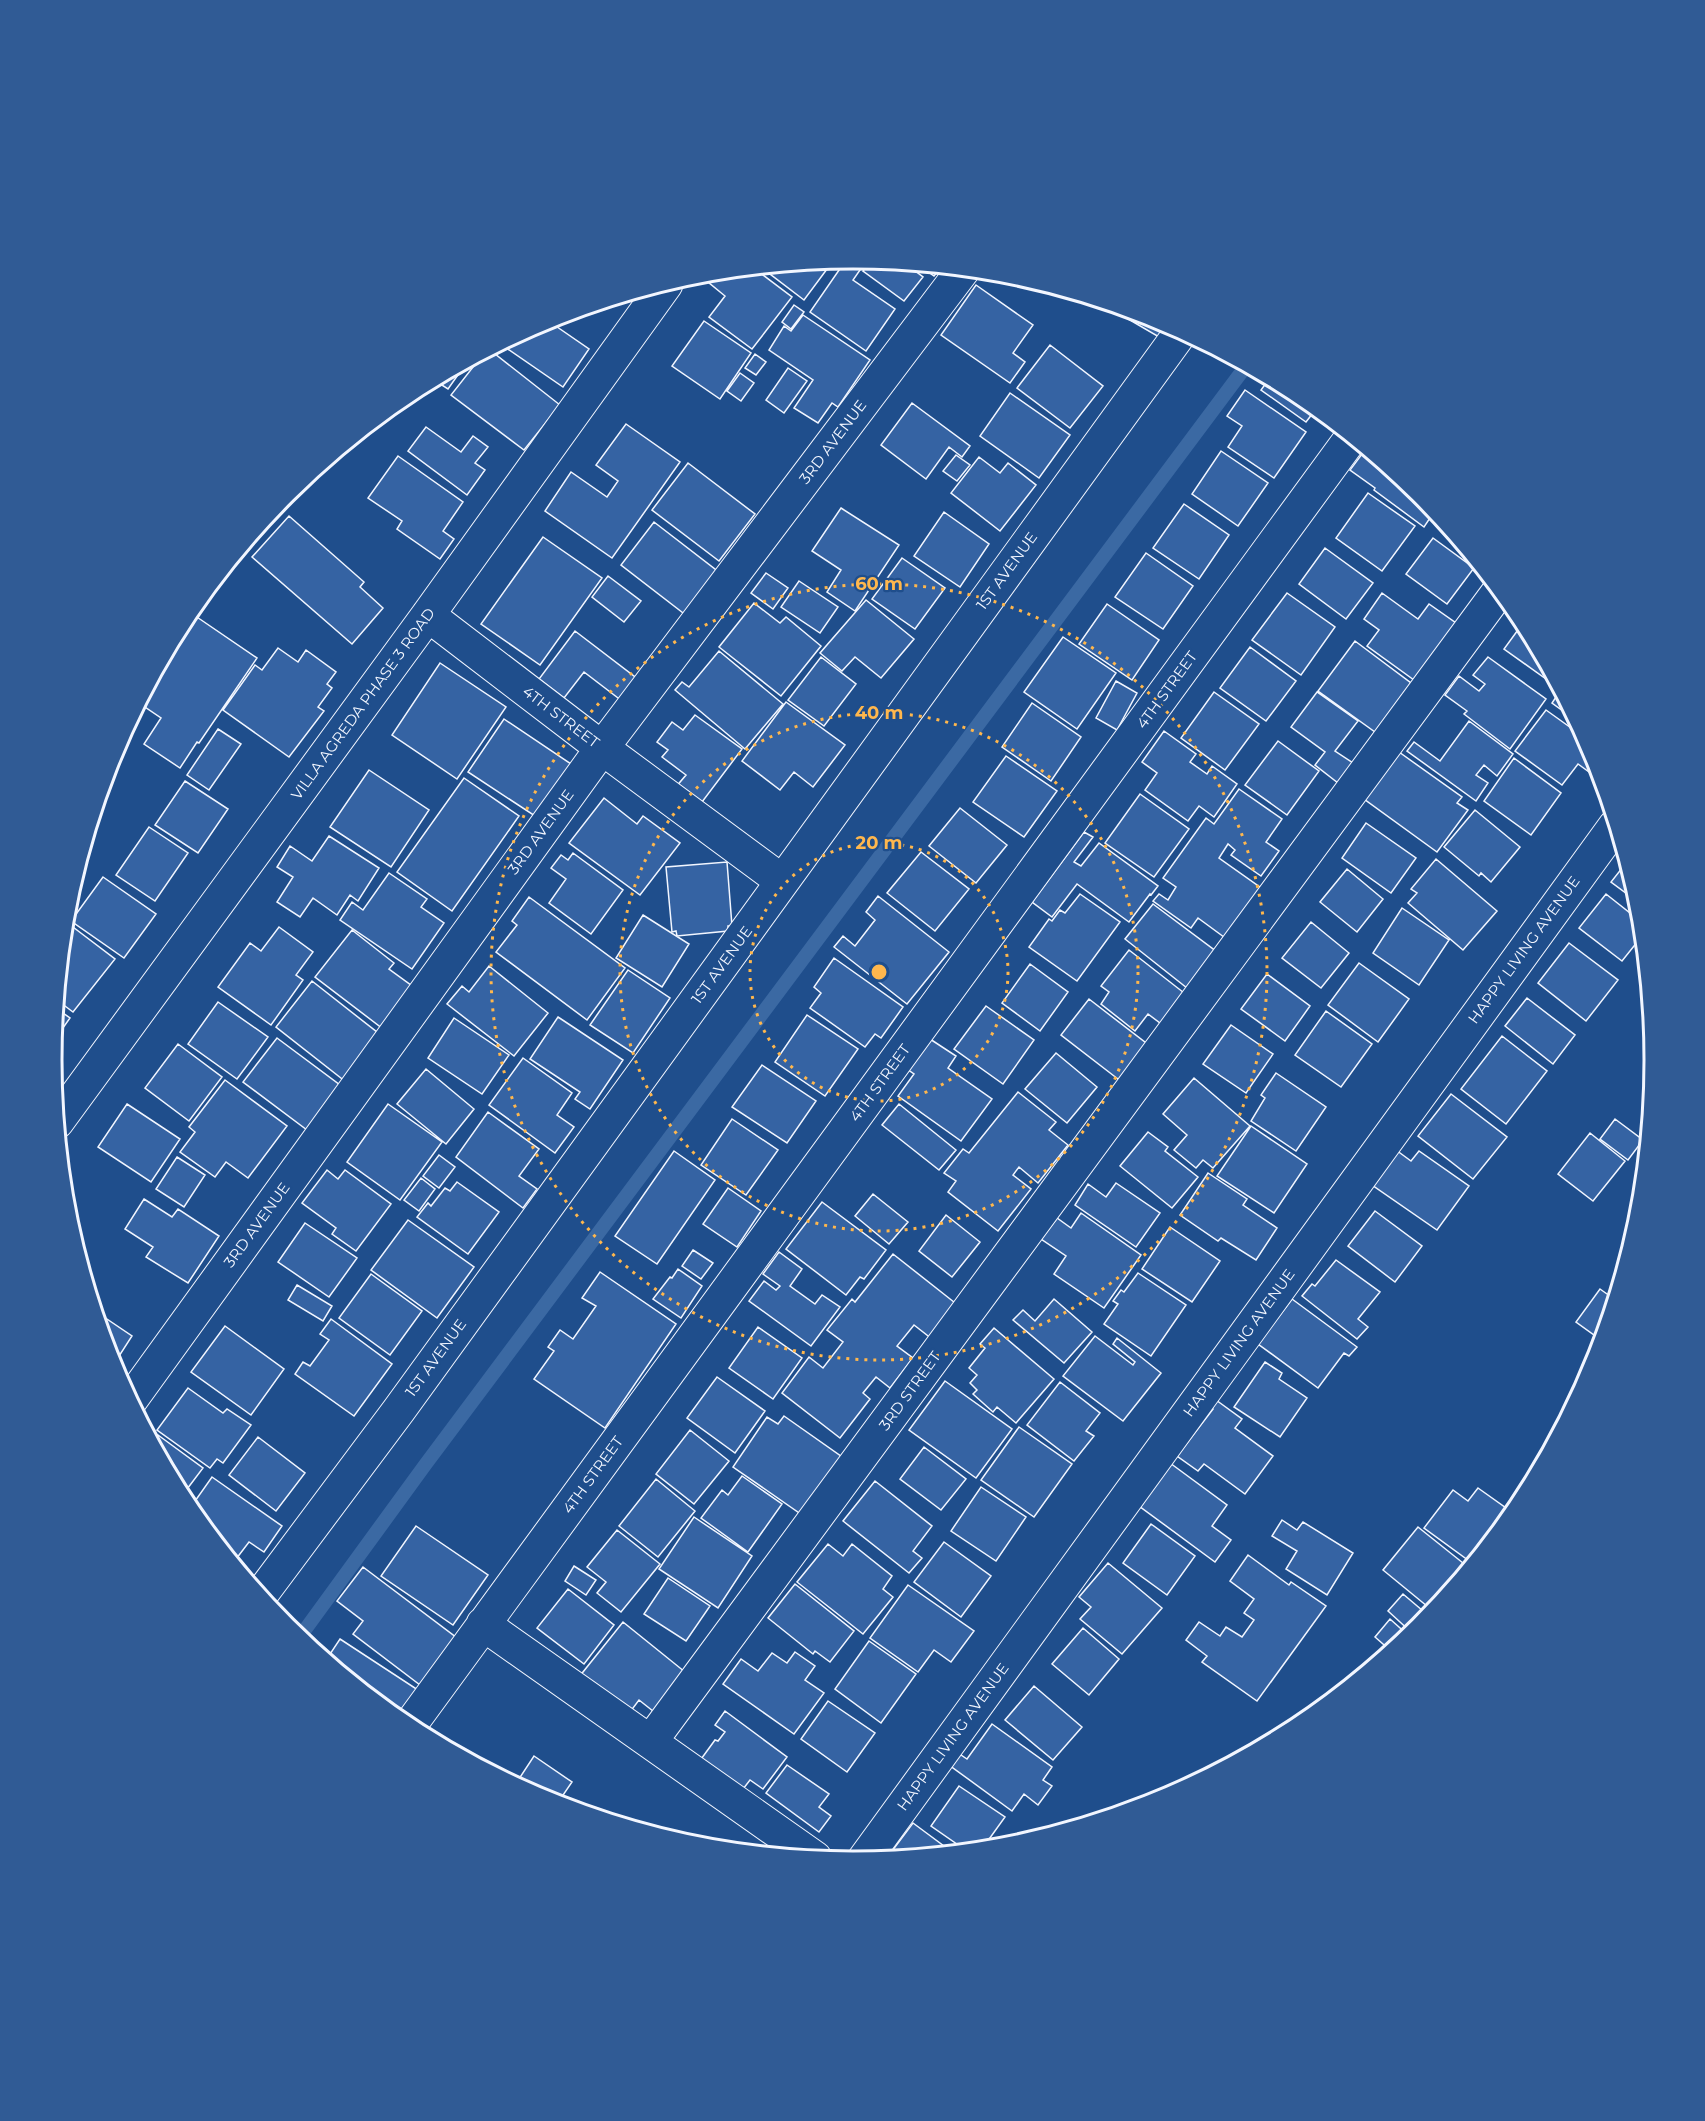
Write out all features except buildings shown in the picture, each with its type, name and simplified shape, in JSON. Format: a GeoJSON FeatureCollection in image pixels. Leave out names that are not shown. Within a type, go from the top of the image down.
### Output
{"type":"FeatureCollection","features":[{"type":"Feature","properties":{"kind":"street","name":"3RD AVENUE"},"geometry":{"type":"LineString","coordinates":[[136,1393],[602,748],[958,276]]}},
{"type":"Feature","properties":{"kind":"street","name":"VILLA AGREDA PHASE 3 ROAD"},"geometry":{"type":"LineString","coordinates":[[63,1114],[428,615],[659,294]]}},
{"type":"Feature","properties":{"kind":"street","name":"1ST AVENUE"},"geometry":{"type":"LineString","coordinates":[[265,1589],[399,1410],[1176,339]]}},
{"type":"Feature","properties":{"kind":"street","name":"4TH STREET"},"geometry":{"type":"LineString","coordinates":[[415,1719],[1348,444]]}},
{"type":"Feature","properties":{"kind":"street","name":"3RD STREET"},"geometry":{"type":"LineString","coordinates":[[651,1741],[1494,598]]}},
{"type":"Feature","properties":{"kind":"street","name":"4TH STREET"},"geometry":{"type":"LineString","coordinates":[[428,615],[602,748],[782,881]]}},
{"type":"Feature","properties":{"kind":"street","name":"HAPPY LIVING AVENUE"},"geometry":{"type":"LineString","coordinates":[[869,1851],[1610,833]]}},
{"type":"Feature","properties":{"kind":"street"},"geometry":{"type":"LineString","coordinates":[[483,1624],[804,1850]]}},
{"type":"Feature","properties":{"kind":"waterway"},"geometry":{"type":"LineString","coordinates":[[304,1631],[425,1465],[1242,372]]}}]}
